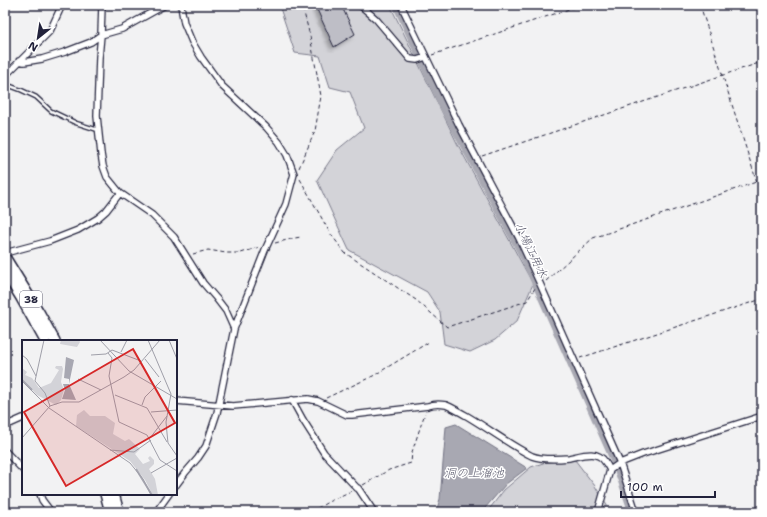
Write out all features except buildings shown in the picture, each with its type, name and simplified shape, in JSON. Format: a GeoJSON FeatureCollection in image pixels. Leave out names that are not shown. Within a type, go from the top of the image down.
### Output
{"type":"FeatureCollection","features":[{"type":"Feature","properties":{"kind":"main road","name":"38"},"geometry":{"type":"LineString","coordinates":[[5,257],[54,340]]}},
{"type":"Feature","properties":{"kind":"main road","name":"38"},"geometry":{"type":"LineString","coordinates":[[5,272],[45,340]]}},
{"type":"Feature","properties":{"kind":"main road"},"geometry":{"type":"LineString","coordinates":[[105,495],[110,512]]}},
{"type":"Feature","properties":{"kind":"main road"},"geometry":{"type":"LineString","coordinates":[[114,495],[119,512]]}},
{"type":"Feature","properties":{"kind":"street"},"geometry":{"type":"LineString","coordinates":[[5,76],[50,31],[62,5]]}},
{"type":"Feature","properties":{"kind":"street"},"geometry":{"type":"LineString","coordinates":[[102,5],[97,116],[101,154],[107,177],[120,193],[152,215],[174,237],[203,283],[226,311],[234,329]]}},
{"type":"Feature","properties":{"kind":"street"},"geometry":{"type":"LineString","coordinates":[[19,62],[42,59],[91,42],[101,35],[122,29],[165,5]]}},
{"type":"Feature","properties":{"kind":"street"},"geometry":{"type":"LineString","coordinates":[[177,484],[206,446],[217,413],[234,329],[267,245],[286,204],[295,174],[287,155],[279,142],[222,86],[201,57],[184,24],[181,5]]}},
{"type":"Feature","properties":{"kind":"street"},"geometry":{"type":"LineString","coordinates":[[360,5],[376,19],[410,59],[422,58]]}},
{"type":"Feature","properties":{"kind":"street"},"geometry":{"type":"LineString","coordinates":[[401,5],[422,58],[519,238],[542,286],[636,512]]}},
{"type":"Feature","properties":{"kind":"street"},"geometry":{"type":"LineString","coordinates":[[5,253],[50,241],[78,230],[98,218],[106,211],[120,193]]}},
{"type":"Feature","properties":{"kind":"street"},"geometry":{"type":"LineString","coordinates":[[177,401],[233,406],[308,399],[318,401],[347,415],[428,406],[433,404],[443,405],[453,408],[480,423],[535,457],[569,458],[587,454],[598,456],[616,466]]}},
{"type":"Feature","properties":{"kind":"street"},"geometry":{"type":"LineString","coordinates":[[292,400],[324,453],[358,488],[374,512]]}},
{"type":"Feature","properties":{"kind":"street"},"geometry":{"type":"LineString","coordinates":[[598,512],[616,466],[643,454],[762,416]]}},
{"type":"Feature","properties":{"kind":"street"},"geometry":{"type":"LineString","coordinates":[[5,426],[22,418]]}},
{"type":"Feature","properties":{"kind":"street"},"geometry":{"type":"LineString","coordinates":[[5,451],[22,469]]}},
{"type":"Feature","properties":{"kind":"street"},"geometry":{"type":"LineString","coordinates":[[40,495],[42,500],[51,512]]}},
{"type":"Feature","properties":{"kind":"street"},"geometry":{"type":"LineString","coordinates":[[156,512],[168,495]]}},
{"type":"Feature","properties":{"kind":"lane"},"geometry":{"type":"LineString","coordinates":[[5,84],[36,97],[51,111],[76,123],[98,130]]}},
{"type":"Feature","properties":{"kind":"path"},"geometry":{"type":"LineString","coordinates":[[302,5],[310,36],[321,96],[315,131],[295,174],[330,233],[345,252],[416,300],[447,327],[527,301],[535,288]]}},
{"type":"Feature","properties":{"kind":"path"},"geometry":{"type":"LineString","coordinates":[[422,58],[581,5]]}},
{"type":"Feature","properties":{"kind":"path"},"geometry":{"type":"LineString","coordinates":[[700,5],[762,198]]}},
{"type":"Feature","properties":{"kind":"path"},"geometry":{"type":"LineString","coordinates":[[476,158],[762,62]]}},
{"type":"Feature","properties":{"kind":"path"},"geometry":{"type":"LineString","coordinates":[[542,286],[593,238],[762,180]]}},
{"type":"Feature","properties":{"kind":"path"},"geometry":{"type":"LineString","coordinates":[[187,256],[208,250],[241,253],[301,237]]}},
{"type":"Feature","properties":{"kind":"path"},"geometry":{"type":"LineString","coordinates":[[574,360],[762,298]]}},
{"type":"Feature","properties":{"kind":"path"},"geometry":{"type":"LineString","coordinates":[[318,401],[374,376],[429,342]]}},
{"type":"Feature","properties":{"kind":"path"},"geometry":{"type":"LineString","coordinates":[[311,512],[389,470],[411,462],[412,452],[428,406]]}},
{"type":"Feature","properties":{"kind":"shaded area"},"geometry":{"type":"Polygon","coordinates":[[[279,5],[390,5],[457,143],[533,284],[517,321],[495,340],[470,352],[444,344],[440,312],[427,292],[349,250],[317,180],[337,150],[364,128],[350,92],[330,87],[320,56],[295,53],[279,5]]]}},
{"type":"Feature","properties":{"kind":"shaded area"},"geometry":{"type":"Polygon","coordinates":[[[575,460],[595,486],[611,512],[487,512],[504,490],[531,467],[546,462],[575,460]]]}},
{"type":"Feature","properties":{"kind":"water","name":"洞の上溜池"},"geometry":{"type":"Polygon","coordinates":[[[456,424],[527,468],[506,484],[483,512],[436,512],[440,499],[446,427],[456,424]]]}},
{"type":"Feature","properties":{"kind":"waterway","name":"小場江用水"},"geometry":{"type":"LineString","coordinates":[[396,5],[444,109],[524,258],[617,468],[632,512]]}}]}
